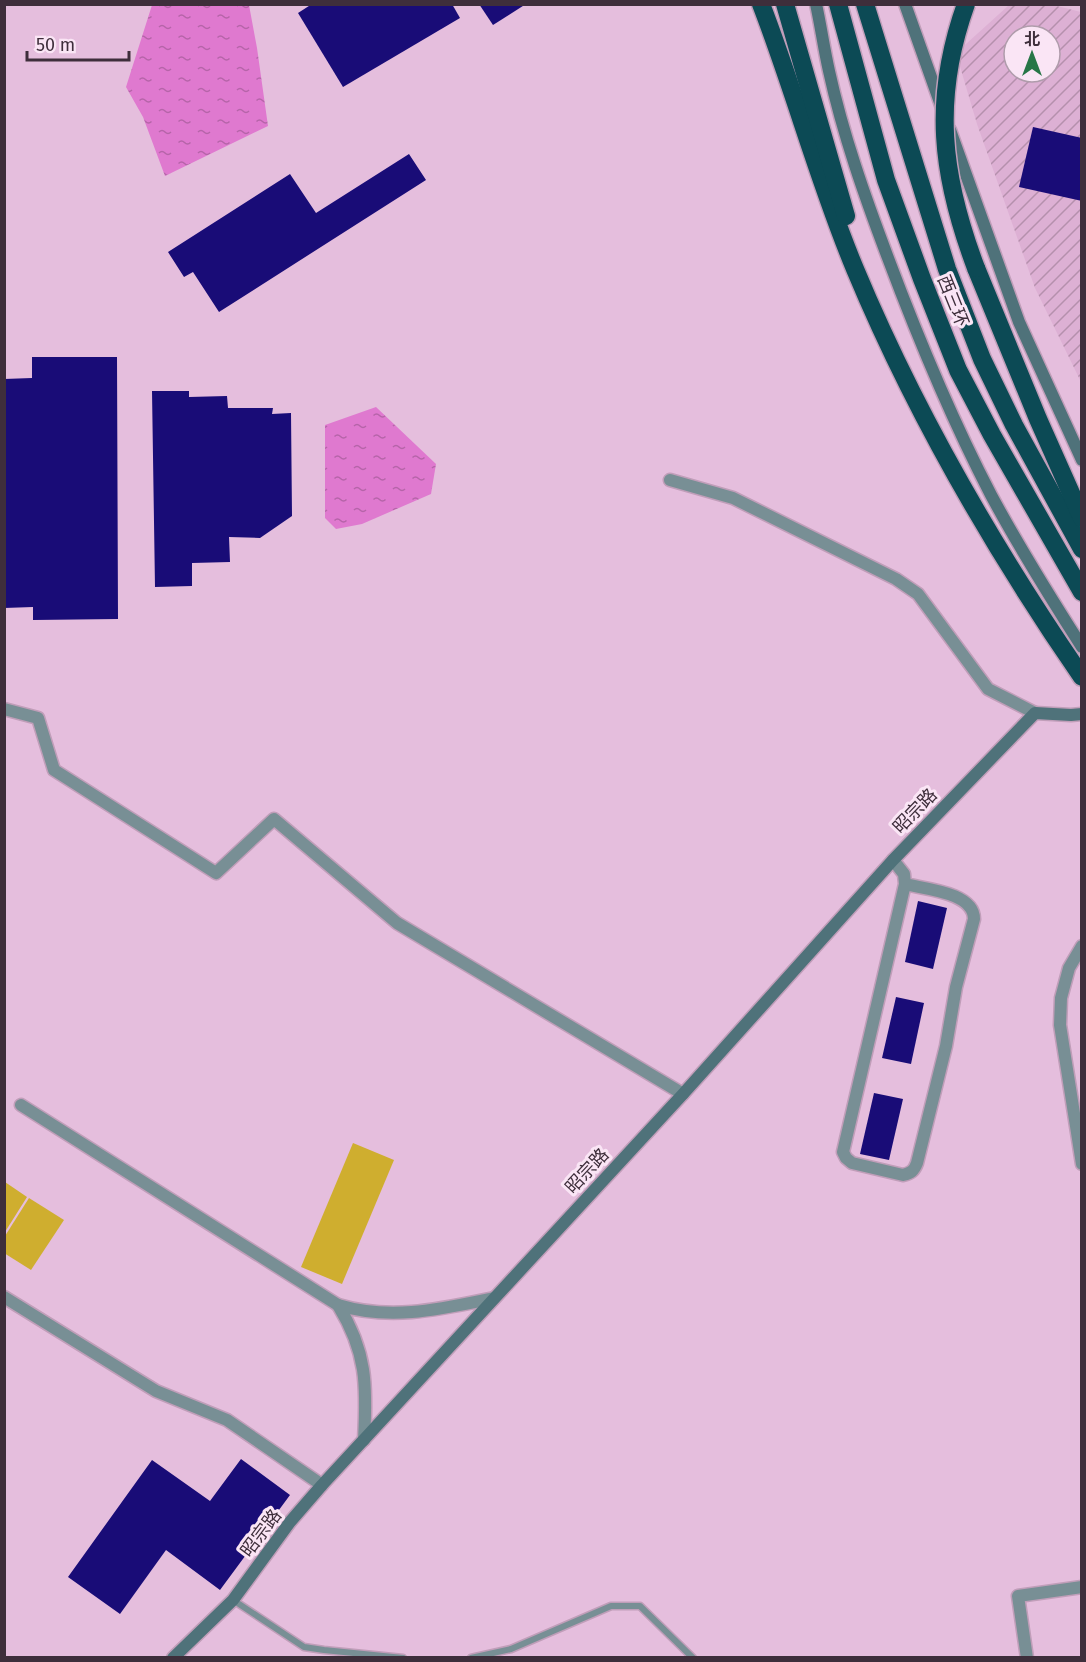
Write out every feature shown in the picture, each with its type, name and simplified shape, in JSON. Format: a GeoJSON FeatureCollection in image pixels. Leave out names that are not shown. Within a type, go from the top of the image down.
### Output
{"type":"FeatureCollection","features":[{"type":"Feature","properties":{"kind":"highway"},"geometry":{"type":"LineString","coordinates":[[761,4],[821,180],[872,305],[922,411],[1015,576],[1082,677]]}},
{"type":"Feature","properties":{"kind":"highway"},"geometry":{"type":"LineString","coordinates":[[785,4],[872,305]]}},
{"type":"Feature","properties":{"kind":"highway","name":"西三环"},"geometry":{"type":"LineString","coordinates":[[838,4],[886,180],[958,370],[992,435],[1082,592]]}},
{"type":"Feature","properties":{"kind":"highway","name":"西三环"},"geometry":{"type":"LineString","coordinates":[[865,4],[947,269],[978,349],[1014,425],[1082,549]]}},
{"type":"Feature","properties":{"kind":"highway"},"geometry":{"type":"LineString","coordinates":[[966,4],[959,23],[946,79],[944,128],[951,187],[976,268],[1038,420],[1082,518]]}},
{"type":"Feature","properties":{"kind":"street"},"geometry":{"type":"LineString","coordinates":[[816,4],[829,72],[845,132],[869,207],[916,332],[948,407],[991,495],[1082,647]]}},
{"type":"Feature","properties":{"kind":"street"},"geometry":{"type":"LineString","coordinates":[[905,4],[1019,322],[1082,460]]}},
{"type":"Feature","properties":{"kind":"street"},"geometry":{"type":"LineString","coordinates":[[670,480],[733,498],[896,579],[918,594],[988,689],[1035,713],[1071,716],[1082,714]]}},
{"type":"Feature","properties":{"kind":"street"},"geometry":{"type":"LineString","coordinates":[[4,709],[38,718],[54,770],[216,873],[274,819],[397,923],[683,1094]]}},
{"type":"Feature","properties":{"kind":"street","name":"昭宗路"},"geometry":{"type":"LineString","coordinates":[[172,1658],[233,1600],[290,1522],[322,1485],[683,1094],[893,860],[1035,713]]}},
{"type":"Feature","properties":{"kind":"street"},"geometry":{"type":"LineString","coordinates":[[893,860],[904,874],[905,884],[843,1152],[852,1163],[903,1175],[915,1170],[917,1163],[946,1047],[956,987],[974,919],[974,913],[966,902],[954,896],[905,884]]}},
{"type":"Feature","properties":{"kind":"street"},"geometry":{"type":"LineString","coordinates":[[1082,946],[1069,968],[1061,998],[1060,1025],[1082,1164]]}},
{"type":"Feature","properties":{"kind":"street"},"geometry":{"type":"LineString","coordinates":[[21,1105],[338,1305],[362,1312],[387,1314],[435,1310],[494,1298]]}},
{"type":"Feature","properties":{"kind":"street"},"geometry":{"type":"LineString","coordinates":[[4,1297],[156,1391],[227,1420],[322,1485]]}},
{"type":"Feature","properties":{"kind":"street"},"geometry":{"type":"LineString","coordinates":[[338,1305],[360,1349],[365,1372],[364,1440]]}},
{"type":"Feature","properties":{"kind":"street"},"geometry":{"type":"LineString","coordinates":[[1027,1658],[1018,1596],[1082,1587]]}},
{"type":"Feature","properties":{"kind":"lane"},"geometry":{"type":"LineString","coordinates":[[233,1600],[304,1647],[403,1658]]}},
{"type":"Feature","properties":{"kind":"lane"},"geometry":{"type":"LineString","coordinates":[[471,1658],[511,1650],[612,1606],[640,1606],[693,1658]]}},
{"type":"Feature","properties":{"kind":"shaded area"},"geometry":{"type":"Polygon","coordinates":[[[1009,5],[1053,5],[1081,12],[1081,382],[1035,288],[977,124],[956,53],[1009,5]]]}},
{"type":"Feature","properties":{"kind":"shaded area"},"geometry":{"type":"Polygon","coordinates":[[[353,1143],[394,1160],[342,1284],[301,1267],[353,1143]]]}},
{"type":"Feature","properties":{"kind":"shaded area"},"geometry":{"type":"Polygon","coordinates":[[[5,1182],[27,1197],[5,1232],[5,1182]]]}},
{"type":"Feature","properties":{"kind":"shaded area"},"geometry":{"type":"Polygon","coordinates":[[[29,1198],[64,1220],[31,1270],[4,1253],[5,1236],[29,1198]]]}},
{"type":"Feature","properties":{"kind":"water"},"geometry":{"type":"Polygon","coordinates":[[[152,5],[249,5],[268,126],[165,176],[143,117],[126,87],[152,5]]]}},
{"type":"Feature","properties":{"kind":"water"},"geometry":{"type":"Polygon","coordinates":[[[376,407],[436,464],[431,494],[362,524],[336,529],[325,518],[325,425],[376,407]]]}},
{"type":"Feature","properties":{"kind":"building"},"geometry":{"type":"Polygon","coordinates":[[[312,4],[452,4],[460,18],[343,87],[298,13],[312,4]]]}},
{"type":"Feature","properties":{"kind":"building"},"geometry":{"type":"Polygon","coordinates":[[[479,4],[526,4],[493,25],[479,4]]]}},
{"type":"Feature","properties":{"kind":"building"},"geometry":{"type":"Polygon","coordinates":[[[1033,127],[1082,138],[1082,201],[1019,187],[1033,127]]]}},
{"type":"Feature","properties":{"kind":"building"},"geometry":{"type":"Polygon","coordinates":[[[409,154],[426,180],[219,312],[193,272],[184,277],[168,252],[290,174],[316,213],[409,154]]]}},
{"type":"Feature","properties":{"kind":"building"},"geometry":{"type":"Polygon","coordinates":[[[32,357],[117,357],[118,619],[33,620],[33,607],[4,608],[4,379],[32,378],[32,357]]]}},
{"type":"Feature","properties":{"kind":"building"},"geometry":{"type":"Polygon","coordinates":[[[152,391],[189,391],[189,397],[227,396],[228,408],[273,408],[272,414],[291,413],[292,516],[260,538],[229,537],[230,562],[192,563],[192,586],[155,587],[152,391]]]}},
{"type":"Feature","properties":{"kind":"building"},"geometry":{"type":"Polygon","coordinates":[[[918,901],[947,908],[933,969],[905,962],[918,901]]]}},
{"type":"Feature","properties":{"kind":"building"},"geometry":{"type":"Polygon","coordinates":[[[896,997],[924,1003],[911,1064],[882,1058],[896,997]]]}},
{"type":"Feature","properties":{"kind":"building"},"geometry":{"type":"Polygon","coordinates":[[[874,1093],[903,1099],[889,1160],[860,1154],[874,1093]]]}},
{"type":"Feature","properties":{"kind":"building"},"geometry":{"type":"Polygon","coordinates":[[[241,1459],[290,1495],[220,1590],[166,1550],[120,1614],[68,1577],[152,1460],[210,1501],[241,1459]]]}}]}
